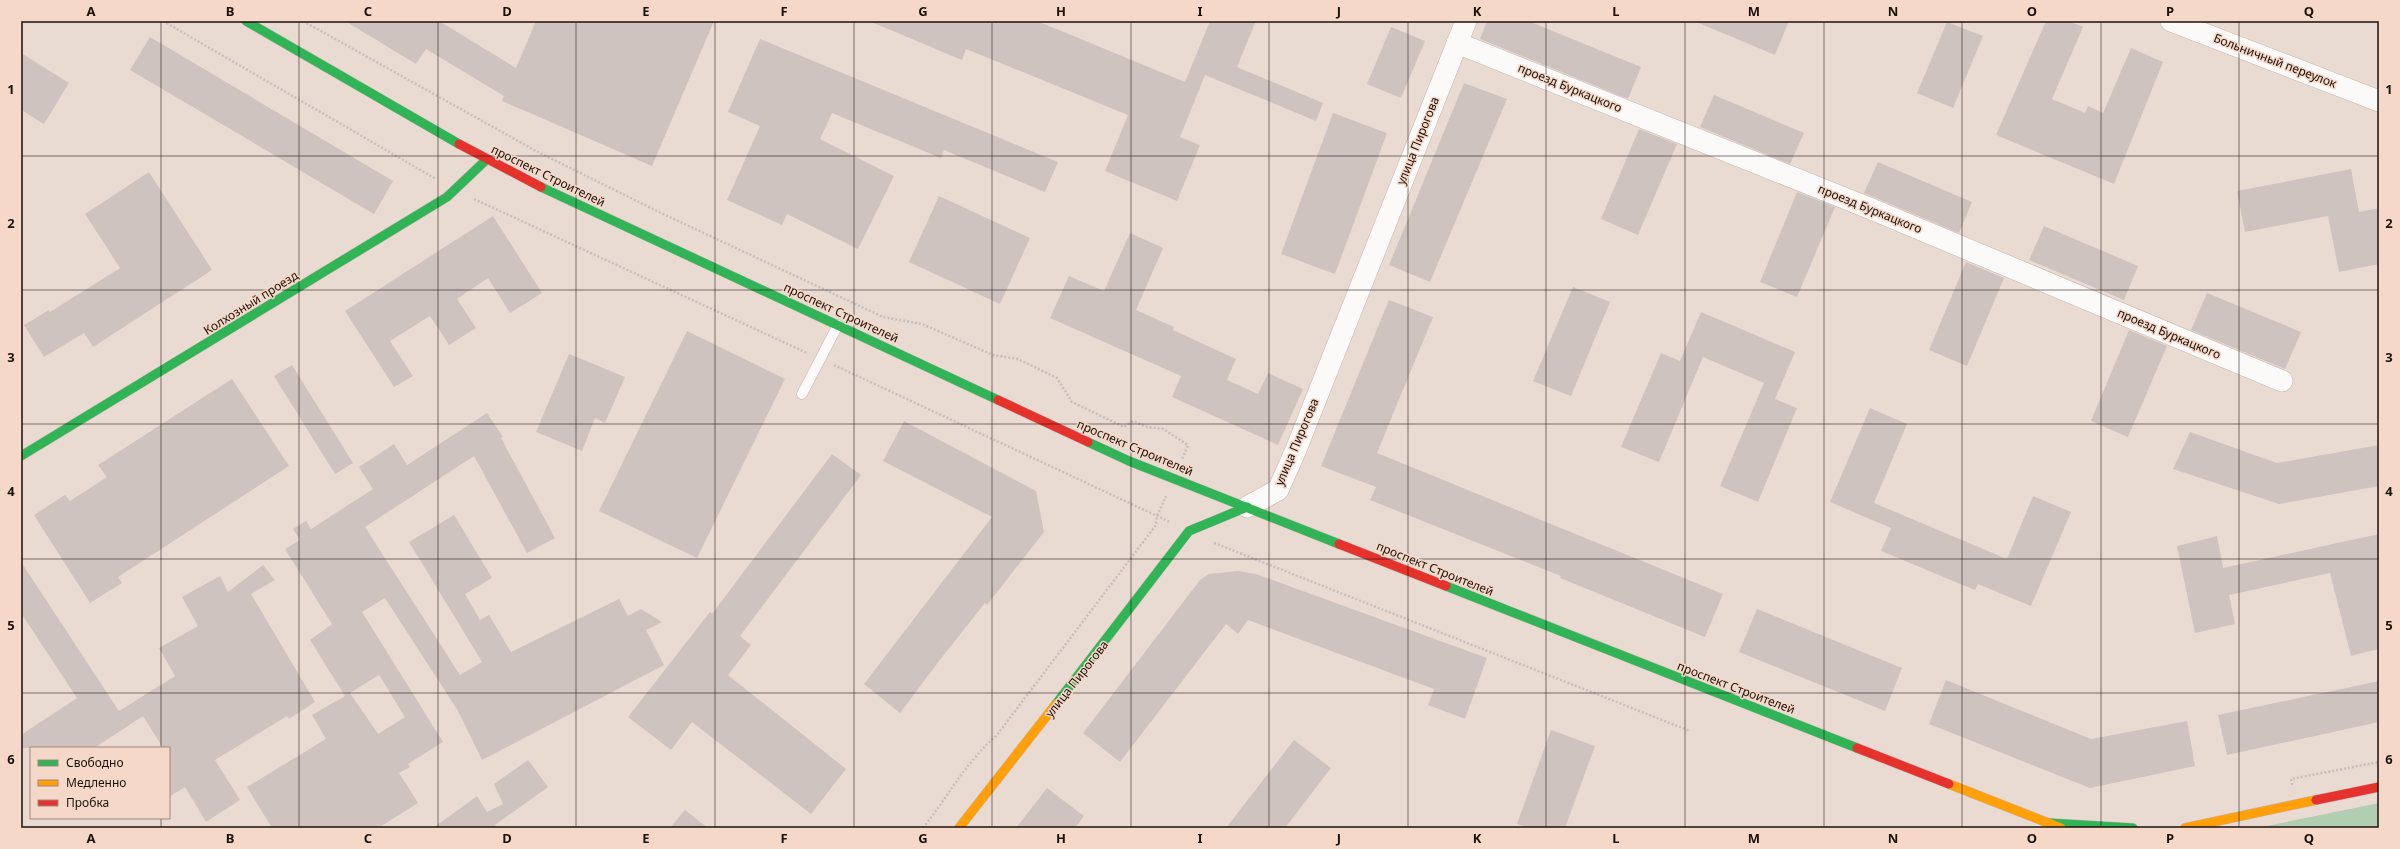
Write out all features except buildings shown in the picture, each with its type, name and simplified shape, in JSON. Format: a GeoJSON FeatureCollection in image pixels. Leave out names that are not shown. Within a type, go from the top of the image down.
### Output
{"type":"FeatureCollection","features":[{"type":"Feature","properties":{"kind":"street","name":"проспект Строителей"},"geometry":{"type":"LineString","coordinates":[[246,21],[486,160],[647,238],[838,325],[1129,461],[1891,763],[2049,822]]}},
{"type":"Feature","properties":{"kind":"street","name":"улица Пирогова"},"geometry":{"type":"LineString","coordinates":[[959,828],[1102,647],[1189,531],[1247,507],[1278,490],[1466,21]]}},
{"type":"Feature","properties":{"kind":"street","name":"Больничный переулок"},"geometry":{"type":"LineString","coordinates":[[2171,21],[2379,101]]}},
{"type":"Feature","properties":{"kind":"street","name":"проезд Буркацкого"},"geometry":{"type":"LineString","coordinates":[[1457,43],[1869,208],[2282,381]]}},
{"type":"Feature","properties":{"kind":"street","name":"Колхозный проезд"},"geometry":{"type":"LineString","coordinates":[[21,456],[241,324],[447,197],[486,160]]}},
{"type":"Feature","properties":{"kind":"street"},"geometry":{"type":"LineString","coordinates":[[2185,828],[2379,787]]}},
{"type":"Feature","properties":{"kind":"street"},"geometry":{"type":"LineString","coordinates":[[2049,822],[2061,828]]}},
{"type":"Feature","properties":{"kind":"street"},"geometry":{"type":"LineString","coordinates":[[2049,822],[2133,828]]}},
{"type":"Feature","properties":{"kind":"lane"},"geometry":{"type":"LineString","coordinates":[[802,394],[819,358],[838,325]]}},
{"type":"Feature","properties":{"kind":"path"},"geometry":{"type":"LineString","coordinates":[[163,21],[454,190],[819,358],[1218,545],[1690,732]]}},
{"type":"Feature","properties":{"kind":"path"},"geometry":{"type":"LineString","coordinates":[[303,21],[491,127],[659,212],[883,317],[922,324],[993,355],[1018,358],[1057,378],[1072,402],[1124,427],[1133,421],[1146,427],[1163,429],[1188,445],[1175,479],[1156,516],[1156,525],[997,735],[977,753],[958,776],[942,804],[923,828]]}},
{"type":"Feature","properties":{"kind":"green space"},"geometry":{"type":"Polygon","coordinates":[[[2379,803],[2379,828],[2257,828],[2379,803]]]}},
{"type":"Feature","properties":{"kind":"traffic: fast"},"geometry":{"type":"LineString","coordinates":[[246,21],[459,144]]}},
{"type":"Feature","properties":{"kind":"traffic: fast"},"geometry":{"type":"LineString","coordinates":[[21,456],[447,197],[486,160]]}},
{"type":"Feature","properties":{"kind":"traffic: fast"},"geometry":{"type":"LineString","coordinates":[[541,187],[998,400]]}},
{"type":"Feature","properties":{"kind":"traffic: fast"},"geometry":{"type":"LineString","coordinates":[[1088,442],[1129,461],[1339,544]]}},
{"type":"Feature","properties":{"kind":"traffic: fast"},"geometry":{"type":"LineString","coordinates":[[1056,704],[1189,531],[1247,507]]}},
{"type":"Feature","properties":{"kind":"traffic: fast"},"geometry":{"type":"LineString","coordinates":[[1446,586],[1857,748]]}},
{"type":"Feature","properties":{"kind":"traffic: fast"},"geometry":{"type":"LineString","coordinates":[[2049,823],[2133,828]]}},
{"type":"Feature","properties":{"kind":"traffic: slow"},"geometry":{"type":"LineString","coordinates":[[959,828],[1056,704]]}},
{"type":"Feature","properties":{"kind":"traffic: slow"},"geometry":{"type":"LineString","coordinates":[[1949,784],[2061,828]]}},
{"type":"Feature","properties":{"kind":"traffic: slow"},"geometry":{"type":"LineString","coordinates":[[2185,828],[2316,800]]}},
{"type":"Feature","properties":{"kind":"traffic: jam"},"geometry":{"type":"LineString","coordinates":[[459,144],[541,187]]}},
{"type":"Feature","properties":{"kind":"traffic: jam"},"geometry":{"type":"LineString","coordinates":[[998,400],[1088,442]]}},
{"type":"Feature","properties":{"kind":"traffic: jam"},"geometry":{"type":"LineString","coordinates":[[1339,544],[1446,586]]}},
{"type":"Feature","properties":{"kind":"traffic: jam"},"geometry":{"type":"LineString","coordinates":[[1857,748],[1949,784]]}},
{"type":"Feature","properties":{"kind":"traffic: jam"},"geometry":{"type":"LineString","coordinates":[[2316,800],[2379,787]]}}]}
